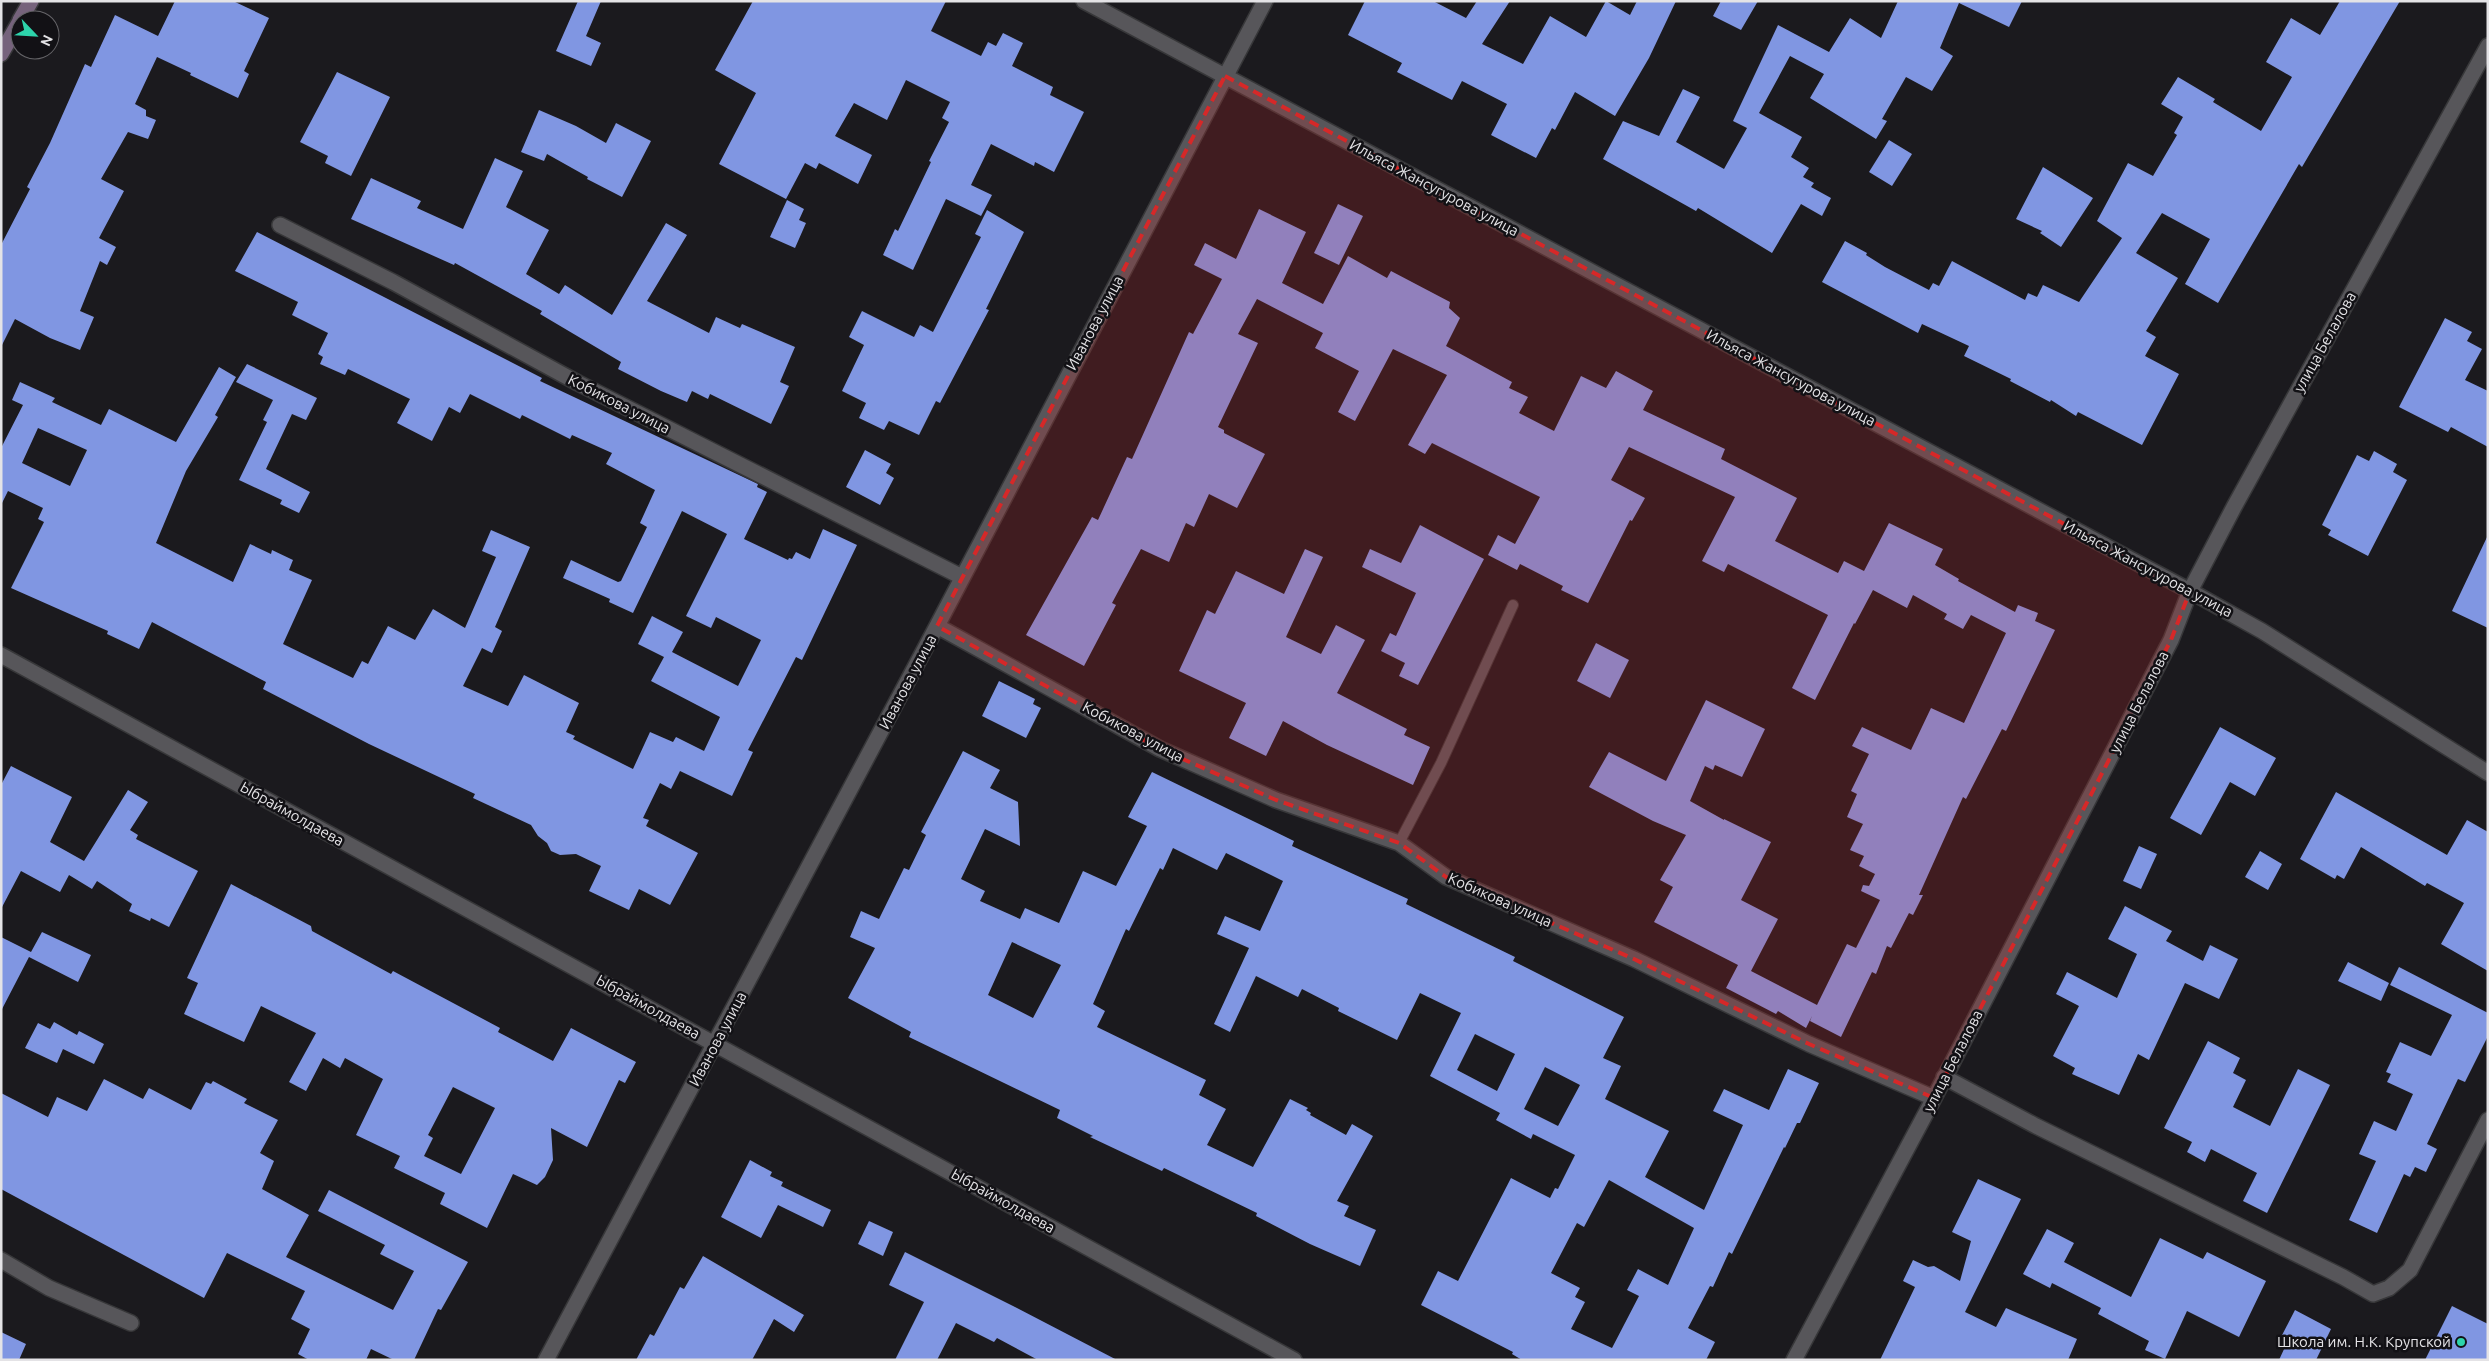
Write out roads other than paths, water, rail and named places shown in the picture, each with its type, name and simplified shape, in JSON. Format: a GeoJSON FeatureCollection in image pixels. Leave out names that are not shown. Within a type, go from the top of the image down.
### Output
{"type":"FeatureCollection","features":[{"type":"Feature","properties":{"kind":"street","name":"Ильяса Жансугурова улица"},"geometry":{"type":"LineString","coordinates":[[1084,1],[2190,591],[2262,631],[2488,773]]}},
{"type":"Feature","properties":{"kind":"street","name":"Иванова улица"},"geometry":{"type":"LineString","coordinates":[[546,1360],[716,1044],[1265,1]]}},
{"type":"Feature","properties":{"kind":"street"},"geometry":{"type":"LineString","coordinates":[[1,54],[10,38]]}},
{"type":"Feature","properties":{"kind":"street","name":"улица Белалова"},"geometry":{"type":"LineString","coordinates":[[1794,1360],[1934,1098],[2171,640],[2190,591],[2488,46]]}},
{"type":"Feature","properties":{"kind":"street","name":"Кобикова улица"},"geometry":{"type":"LineString","coordinates":[[280,224],[393,282],[578,383],[962,577]]}},
{"type":"Feature","properties":{"kind":"street","name":"Кобикова улица"},"geometry":{"type":"LineString","coordinates":[[937,626],[1160,749],[1276,800],[1399,843],[1446,877],[1634,959],[1809,1044],[1934,1098]]}},
{"type":"Feature","properties":{"kind":"street","name":"Ыбраймолдаева"},"geometry":{"type":"LineString","coordinates":[[1,655],[1294,1360]]}},
{"type":"Feature","properties":{"kind":"street"},"geometry":{"type":"LineString","coordinates":[[1944,1077],[2036,1126],[2373,1294],[2389,1288],[2410,1270],[2488,1120]]}},
{"type":"Feature","properties":{"kind":"street"},"geometry":{"type":"LineString","coordinates":[[1,1260],[49,1288],[131,1323]]}},
{"type":"Feature","properties":{"kind":"lane"},"geometry":{"type":"LineString","coordinates":[[1399,843],[1441,764],[1513,605]]}},
{"type":"Feature","properties":{"kind":"place","name":"Школа им. Н.К. Крупской"},"geometry":{"type":"Point","coordinates":[2461,1342]}}]}
